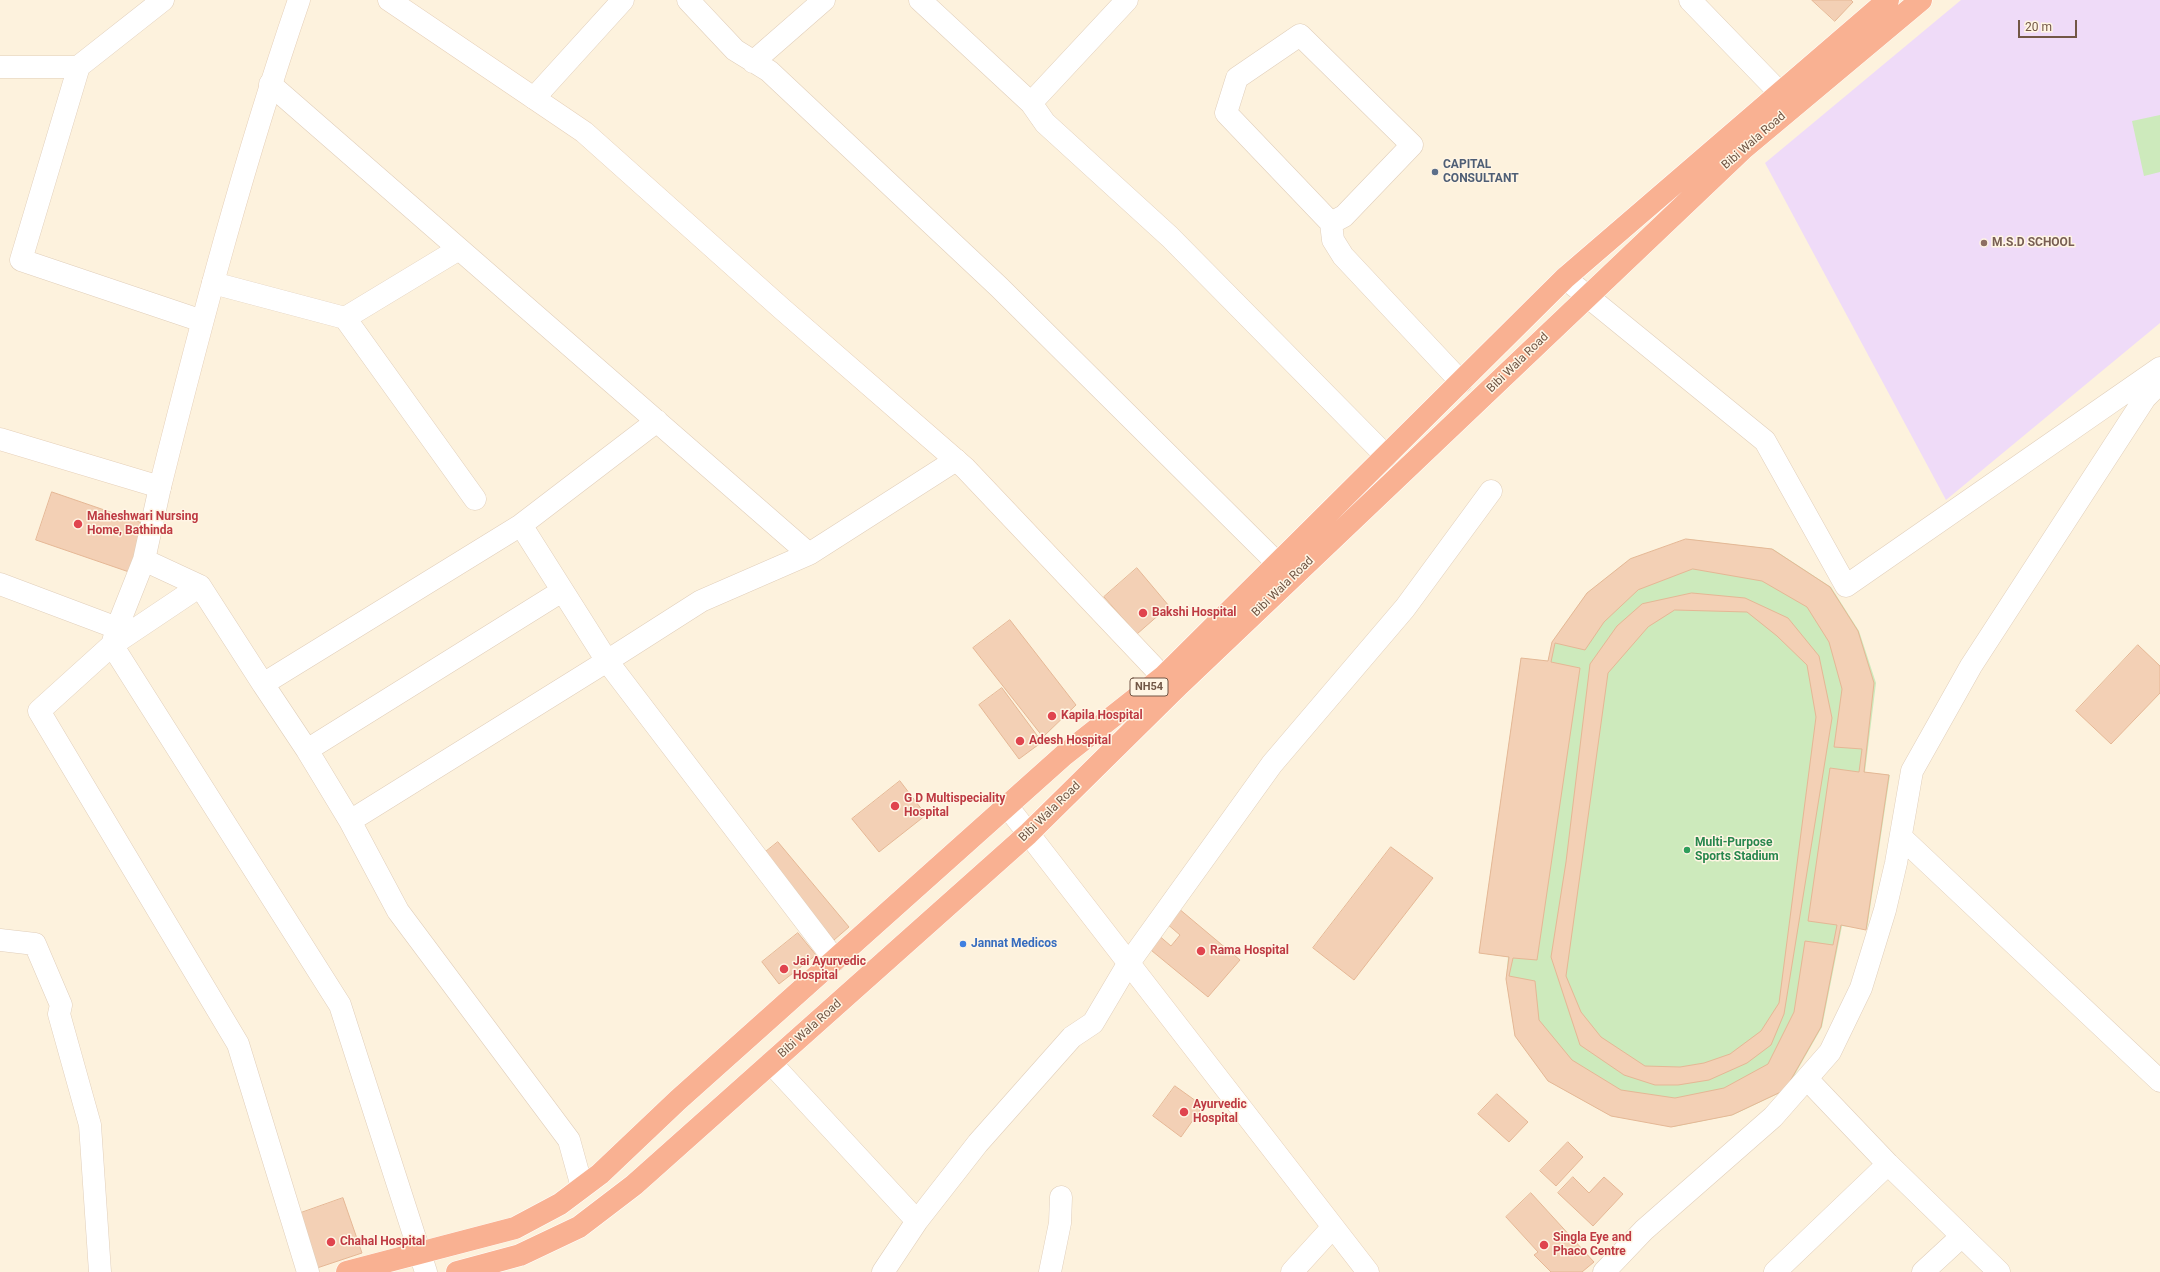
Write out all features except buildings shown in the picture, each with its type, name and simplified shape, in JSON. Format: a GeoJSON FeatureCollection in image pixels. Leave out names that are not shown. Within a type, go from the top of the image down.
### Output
{"type":"FeatureCollection","features":[{"type":"Feature","properties":{"kind":"highway","name":"NH54"},"geometry":{"type":"LineString","coordinates":[[347,1272],[424,1262],[515,1228],[560,1204],[600,1174],[835,960],[1064,755],[1170,682],[1277,563],[1565,278],[1888,0]]}},
{"type":"Feature","properties":{"kind":"highway","name":"Bibi Wala Road"},"geometry":{"type":"LineString","coordinates":[[457,1272],[520,1256],[579,1227],[634,1185],[1028,834],[1170,682],[1589,296],[1744,148],[1921,0]]}},
{"type":"Feature","properties":{"kind":"street"},"geometry":{"type":"LineString","coordinates":[[114,636],[144,560],[160,487],[202,321],[270,84],[299,0]]}},
{"type":"Feature","properties":{"kind":"street"},"geometry":{"type":"LineString","coordinates":[[389,0],[584,132],[781,308],[956,460],[1170,682]]}},
{"type":"Feature","properties":{"kind":"street"},"geometry":{"type":"LineString","coordinates":[[534,98],[623,0]]}},
{"type":"Feature","properties":{"kind":"street"},"geometry":{"type":"LineString","coordinates":[[688,0],[736,50],[769,71],[999,287],[1277,563]]}},
{"type":"Feature","properties":{"kind":"street"},"geometry":{"type":"LineString","coordinates":[[753,62],[824,0]]}},
{"type":"Feature","properties":{"kind":"street"},"geometry":{"type":"LineString","coordinates":[[920,0],[1031,103],[1045,123],[1170,237],[1386,456]]}},
{"type":"Feature","properties":{"kind":"street"},"geometry":{"type":"LineString","coordinates":[[1031,103],[1127,0]]}},
{"type":"Feature","properties":{"kind":"street"},"geometry":{"type":"LineString","coordinates":[[1690,0],[1780,93]]}},
{"type":"Feature","properties":{"kind":"street"},"geometry":{"type":"LineString","coordinates":[[155,3],[79,66],[21,260],[202,321]]}},
{"type":"Feature","properties":{"kind":"street"},"geometry":{"type":"LineString","coordinates":[[1331,223],[1344,216],[1412,145],[1300,35],[1237,78],[1226,113],[1331,223],[1333,240],[1343,256],[1461,382]]}},
{"type":"Feature","properties":{"kind":"street"},"geometry":{"type":"LineString","coordinates":[[0,67],[79,66]]}},
{"type":"Feature","properties":{"kind":"street"},"geometry":{"type":"LineString","coordinates":[[270,84],[809,554]]}},
{"type":"Feature","properties":{"kind":"street"},"geometry":{"type":"LineString","coordinates":[[345,318],[459,248]]}},
{"type":"Feature","properties":{"kind":"street"},"geometry":{"type":"LineString","coordinates":[[1565,278],[1589,296],[1765,441],[1846,586],[2160,368]]}},
{"type":"Feature","properties":{"kind":"street"},"geometry":{"type":"LineString","coordinates":[[213,283],[345,318],[475,499]]}},
{"type":"Feature","properties":{"kind":"street"},"geometry":{"type":"LineString","coordinates":[[1604,1272],[1644,1230],[1773,1117],[1830,1052],[1862,988],[1885,910],[1912,771],[1971,666],[2144,398],[2160,382]]}},
{"type":"Feature","properties":{"kind":"street"},"geometry":{"type":"LineString","coordinates":[[263,684],[521,525],[657,422]]}},
{"type":"Feature","properties":{"kind":"street"},"geometry":{"type":"LineString","coordinates":[[0,439],[160,487]]}},
{"type":"Feature","properties":{"kind":"street"},"geometry":{"type":"LineString","coordinates":[[350,821],[701,601],[809,554],[956,460]]}},
{"type":"Feature","properties":{"kind":"street"},"geometry":{"type":"LineString","coordinates":[[882,1272],[917,1221],[978,1143],[1072,1037],[1093,1023],[1128,964],[1272,764],[1404,608],[1491,491]]}},
{"type":"Feature","properties":{"kind":"street"},"geometry":{"type":"LineString","coordinates":[[521,525],[607,661],[835,960]]}},
{"type":"Feature","properties":{"kind":"street"},"geometry":{"type":"LineString","coordinates":[[144,560],[200,586],[307,750],[350,821],[398,911],[569,1140],[582,1187]]}},
{"type":"Feature","properties":{"kind":"street"},"geometry":{"type":"LineString","coordinates":[[0,584],[114,636],[340,1005],[424,1262]]}},
{"type":"Feature","properties":{"kind":"street"},"geometry":{"type":"LineString","coordinates":[[200,586],[114,636],[39,711],[238,1044],[308,1272]]}},
{"type":"Feature","properties":{"kind":"street"},"geometry":{"type":"LineString","coordinates":[[307,750],[562,591]]}},
{"type":"Feature","properties":{"kind":"street"},"geometry":{"type":"LineString","coordinates":[[1007,806],[1332,1228],[1368,1272]]}},
{"type":"Feature","properties":{"kind":"street"},"geometry":{"type":"LineString","coordinates":[[1900,836],[2160,1081]]}},
{"type":"Feature","properties":{"kind":"street"},"geometry":{"type":"LineString","coordinates":[[0,940],[35,944],[61,1005],[59,1014],[90,1125],[100,1272]]}},
{"type":"Feature","properties":{"kind":"street"},"geometry":{"type":"LineString","coordinates":[[771,1063],[917,1221]]}},
{"type":"Feature","properties":{"kind":"street"},"geometry":{"type":"LineString","coordinates":[[1807,1078],[1888,1164],[1961,1237],[1999,1272]]}},
{"type":"Feature","properties":{"kind":"street"},"geometry":{"type":"LineString","coordinates":[[1775,1272],[1888,1164]]}},
{"type":"Feature","properties":{"kind":"street"},"geometry":{"type":"LineString","coordinates":[[1050,1272],[1060,1223],[1061,1197]]}},
{"type":"Feature","properties":{"kind":"street"},"geometry":{"type":"LineString","coordinates":[[1292,1272],[1332,1228]]}},
{"type":"Feature","properties":{"kind":"street"},"geometry":{"type":"LineString","coordinates":[[1923,1272],[1961,1237]]}},
{"type":"Feature","properties":{"kind":"shaded area","name":"M.S.D SCHOOL"},"geometry":{"type":"Polygon","coordinates":[[[1961,0],[2160,0],[2160,323],[1946,500],[1765,163],[1961,0]]]}},
{"type":"Feature","properties":{"kind":"green space"},"geometry":{"type":"Polygon","coordinates":[[[2160,115],[2160,172],[2144,176],[2132,121],[2160,115]]]}},
{"type":"Feature","properties":{"kind":"green space","name":"Multi-Purpose Sports Stadium"},"geometry":{"type":"Polygon","coordinates":[[[1688,539],[1773,549],[1831,587],[1859,631],[1876,683],[1865,772],[1890,775],[1867,929],[1842,926],[1822,1027],[1786,1090],[1733,1115],[1673,1127],[1611,1116],[1548,1081],[1515,1036],[1506,979],[1508,957],[1479,953],[1521,658],[1548,661],[1552,642],[1587,593],[1630,559],[1688,539]]]}},
{"type":"Feature","properties":{"kind":"place","name":"CAPITAL CONSULTANT"},"geometry":{"type":"Point","coordinates":[1435,172]}},
{"type":"Feature","properties":{"kind":"place","name":"M.S.D SCHOOL"},"geometry":{"type":"Point","coordinates":[1984,243]}},
{"type":"Feature","properties":{"kind":"place","name":"Maheshwari Nursing Home, Bathinda"},"geometry":{"type":"Point","coordinates":[78,524]}},
{"type":"Feature","properties":{"kind":"place","name":"Bakshi Hospital"},"geometry":{"type":"Point","coordinates":[1143,613]}},
{"type":"Feature","properties":{"kind":"place","name":"Kapila Hospital"},"geometry":{"type":"Point","coordinates":[1052,716]}},
{"type":"Feature","properties":{"kind":"place","name":"Adesh Hospital"},"geometry":{"type":"Point","coordinates":[1020,741]}},
{"type":"Feature","properties":{"kind":"place","name":"G D Multispeciality Hospital"},"geometry":{"type":"Point","coordinates":[895,806]}},
{"type":"Feature","properties":{"kind":"place","name":"Multi-Purpose Sports Stadium"},"geometry":{"type":"Point","coordinates":[1687,850]}},
{"type":"Feature","properties":{"kind":"place","name":"Jannat Medicos"},"geometry":{"type":"Point","coordinates":[963,944]}},
{"type":"Feature","properties":{"kind":"place","name":"Rama Hospital"},"geometry":{"type":"Point","coordinates":[1201,951]}},
{"type":"Feature","properties":{"kind":"place","name":"Jai Ayurvedic Hospital"},"geometry":{"type":"Point","coordinates":[784,969]}},
{"type":"Feature","properties":{"kind":"place","name":"Ayurvedic Hospital"},"geometry":{"type":"Point","coordinates":[1184,1112]}},
{"type":"Feature","properties":{"kind":"place","name":"Chahal Hospital"},"geometry":{"type":"Point","coordinates":[331,1242]}},
{"type":"Feature","properties":{"kind":"place","name":"Singla Eye and Phaco Centre"},"geometry":{"type":"Point","coordinates":[1544,1245]}}]}
